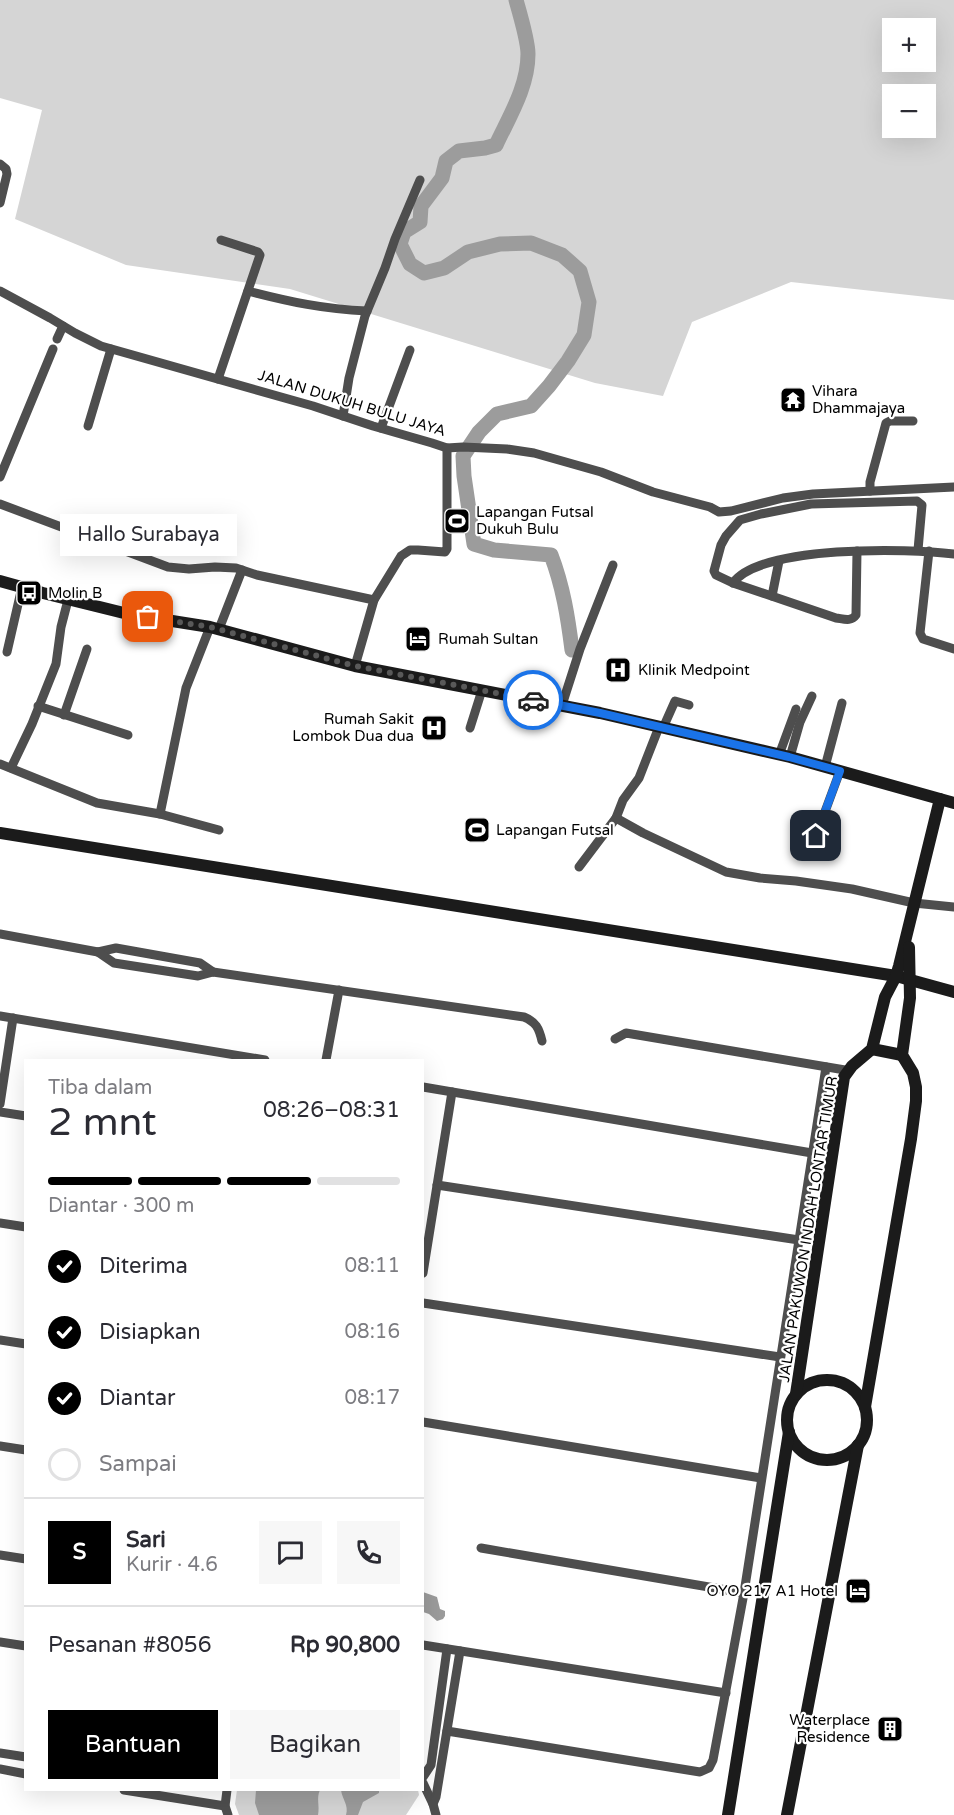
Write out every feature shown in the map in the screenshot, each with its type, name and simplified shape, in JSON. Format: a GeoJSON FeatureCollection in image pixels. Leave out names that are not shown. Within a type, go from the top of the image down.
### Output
{"type":"FeatureCollection","features":[{"type":"Feature","properties":{"kind":"street"},"geometry":{"type":"LineString","coordinates":[[0,164],[6,169],[7,174],[0,203]]}},
{"type":"Feature","properties":{"kind":"street"},"geometry":{"type":"LineString","coordinates":[[343,416],[349,378],[368,311],[395,238],[420,180]]}},
{"type":"Feature","properties":{"kind":"street"},"geometry":{"type":"LineString","coordinates":[[218,380],[260,253],[222,240]]}},
{"type":"Feature","properties":{"kind":"street","name":"JALAN DUKUH BULU JAYA"},"geometry":{"type":"LineString","coordinates":[[0,291],[87,340],[111,349],[313,406],[447,448],[463,447],[534,453],[601,472],[653,492],[710,507],[719,512],[731,512],[793,497],[954,487]]}},
{"type":"Feature","properties":{"kind":"street"},"geometry":{"type":"LineString","coordinates":[[248,291],[296,304],[368,311]]}},
{"type":"Feature","properties":{"kind":"street"},"geometry":{"type":"LineString","coordinates":[[57,339],[63,326]]}},
{"type":"Feature","properties":{"kind":"street"},"geometry":{"type":"LineString","coordinates":[[0,477],[53,349]]}},
{"type":"Feature","properties":{"kind":"street"},"geometry":{"type":"LineString","coordinates":[[88,426],[111,349]]}},
{"type":"Feature","properties":{"kind":"street"},"geometry":{"type":"LineString","coordinates":[[381,428],[410,350]]}},
{"type":"Feature","properties":{"kind":"street"},"geometry":{"type":"LineString","coordinates":[[870,491],[870,482],[886,423],[913,421]]}},
{"type":"Feature","properties":{"kind":"street"},"geometry":{"type":"LineString","coordinates":[[355,666],[374,600],[401,556],[404,553],[418,550],[442,553],[447,551],[447,448]]}},
{"type":"Feature","properties":{"kind":"street"},"geometry":{"type":"LineString","coordinates":[[857,551],[856,615],[852,619],[836,618],[733,583],[716,575],[714,571],[721,545],[740,520],[811,504],[917,501],[922,505],[918,550]]}},
{"type":"Feature","properties":{"kind":"street"},"geometry":{"type":"LineString","coordinates":[[0,504],[168,567],[189,569],[226,567],[374,600]]}},
{"type":"Feature","properties":{"kind":"street"},"geometry":{"type":"LineString","coordinates":[[733,583],[744,572],[779,561],[818,553],[918,550],[954,554]]}},
{"type":"Feature","properties":{"kind":"street"},"geometry":{"type":"LineString","coordinates":[[929,551],[920,633],[923,639],[954,649]]}},
{"type":"Feature","properties":{"kind":"street"},"geometry":{"type":"LineString","coordinates":[[772,596],[779,561]]}},
{"type":"Feature","properties":{"kind":"street"},"geometry":{"type":"LineString","coordinates":[[561,705],[613,565]]}},
{"type":"Feature","properties":{"kind":"street"},"geometry":{"type":"LineString","coordinates":[[160,814],[186,688],[242,570]]}},
{"type":"Feature","properties":{"kind":"street"},"geometry":{"type":"LineString","coordinates":[[0,581],[128,614],[215,628],[355,666],[561,705],[826,764],[840,771],[948,801],[896,976],[885,998],[872,1049],[902,1055]]}},
{"type":"Feature","properties":{"kind":"street"},"geometry":{"type":"LineString","coordinates":[[6,652],[22,587]]}},
{"type":"Feature","properties":{"kind":"street"},"geometry":{"type":"LineString","coordinates":[[11,768],[32,724],[56,664],[61,627],[68,600]]}},
{"type":"Feature","properties":{"kind":"street"},"geometry":{"type":"LineString","coordinates":[[64,715],[87,649]]}},
{"type":"Feature","properties":{"kind":"street"},"geometry":{"type":"LineString","coordinates":[[470,728],[482,690]]}},
{"type":"Feature","properties":{"kind":"street"},"geometry":{"type":"LineString","coordinates":[[784,756],[812,696]]}},
{"type":"Feature","properties":{"kind":"street"},"geometry":{"type":"LineString","coordinates":[[579,867],[616,818],[623,800],[639,778],[675,701],[689,705]]}},
{"type":"Feature","properties":{"kind":"street"},"geometry":{"type":"LineString","coordinates":[[826,764],[842,703]]}},
{"type":"Feature","properties":{"kind":"street"},"geometry":{"type":"LineString","coordinates":[[38,706],[128,735]]}},
{"type":"Feature","properties":{"kind":"street"},"geometry":{"type":"LineString","coordinates":[[784,756],[796,709]]}},
{"type":"Feature","properties":{"kind":"street"},"geometry":{"type":"LineString","coordinates":[[0,764],[97,802],[160,814],[219,830]]}},
{"type":"Feature","properties":{"kind":"street"},"geometry":{"type":"LineString","coordinates":[[816,836],[840,771]]}},
{"type":"Feature","properties":{"kind":"street"},"geometry":{"type":"LineString","coordinates":[[616,818],[726,872],[852,889],[917,904],[954,906]]}},
{"type":"Feature","properties":{"kind":"street"},"geometry":{"type":"LineString","coordinates":[[0,833],[896,976],[952,992]]}},
{"type":"Feature","properties":{"kind":"street"},"geometry":{"type":"LineString","coordinates":[[789,1432],[793,1441],[802,1450],[812,1457],[825,1460],[849,1454],[864,1437],[867,1427],[865,1407],[916,1101],[913,1073],[902,1055],[910,998],[909,953],[917,904]]}},
{"type":"Feature","properties":{"kind":"street"},"geometry":{"type":"LineString","coordinates":[[0,934],[98,952],[116,948],[200,963],[213,972]]}},
{"type":"Feature","properties":{"kind":"street"},"geometry":{"type":"LineString","coordinates":[[98,952],[114,963],[198,976],[213,972],[524,1017],[534,1022],[539,1029],[542,1041]]}},
{"type":"Feature","properties":{"kind":"street"},"geometry":{"type":"LineString","coordinates":[[326,1059],[339,990]]}},
{"type":"Feature","properties":{"kind":"street"},"geometry":{"type":"LineString","coordinates":[[910,998],[926,992],[952,992]]}},
{"type":"Feature","properties":{"kind":"street"},"geometry":{"type":"LineString","coordinates":[[0,1016],[259,1059]]}},
{"type":"Feature","properties":{"kind":"street"},"geometry":{"type":"LineString","coordinates":[[0,1104],[13,1018]]}},
{"type":"Feature","properties":{"kind":"street"},"geometry":{"type":"LineString","coordinates":[[615,1039],[626,1034],[845,1070],[844,1077]]}},
{"type":"Feature","properties":{"kind":"street","name":"JALAN PAKUWON INDAH LONTAR TIMUR"},"geometry":{"type":"LineString","coordinates":[[796,1394],[844,1077],[852,1066],[872,1049]]}},
{"type":"Feature","properties":{"kind":"street"},"geometry":{"type":"LineString","coordinates":[[447,1731],[700,1772],[709,1768],[713,1760],[744,1593],[826,1067]]}},
{"type":"Feature","properties":{"kind":"street"},"geometry":{"type":"LineString","coordinates":[[424,1087],[812,1154]]}},
{"type":"Feature","properties":{"kind":"street"},"geometry":{"type":"LineString","coordinates":[[424,1267],[452,1092]]}},
{"type":"Feature","properties":{"kind":"street"},"geometry":{"type":"LineString","coordinates":[[0,1112],[24,1116]]}},
{"type":"Feature","properties":{"kind":"street"},"geometry":{"type":"LineString","coordinates":[[437,1185],[799,1240]]}},
{"type":"Feature","properties":{"kind":"street"},"geometry":{"type":"LineString","coordinates":[[0,1223],[24,1227]]}},
{"type":"Feature","properties":{"kind":"street"},"geometry":{"type":"LineString","coordinates":[[424,1303],[780,1357]]}},
{"type":"Feature","properties":{"kind":"street"},"geometry":{"type":"LineString","coordinates":[[0,1340],[24,1344]]}},
{"type":"Feature","properties":{"kind":"street"},"geometry":{"type":"LineString","coordinates":[[728,1815],[789,1432],[788,1412],[796,1394],[805,1386],[829,1380],[840,1382],[851,1388],[860,1396],[865,1407]]}},
{"type":"Feature","properties":{"kind":"street"},"geometry":{"type":"LineString","coordinates":[[424,1422],[761,1478]]}},
{"type":"Feature","properties":{"kind":"street"},"geometry":{"type":"LineString","coordinates":[[787,1815],[858,1445]]}},
{"type":"Feature","properties":{"kind":"street"},"geometry":{"type":"LineString","coordinates":[[0,1446],[24,1450]]}},
{"type":"Feature","properties":{"kind":"street"},"geometry":{"type":"LineString","coordinates":[[481,1548],[744,1593]]}},
{"type":"Feature","properties":{"kind":"street"},"geometry":{"type":"LineString","coordinates":[[0,1555],[24,1559]]}},
{"type":"Feature","properties":{"kind":"street"},"geometry":{"type":"LineString","coordinates":[[0,1642],[24,1646]]}},
{"type":"Feature","properties":{"kind":"street"},"geometry":{"type":"LineString","coordinates":[[424,1645],[726,1693]]}},
{"type":"Feature","properties":{"kind":"street"},"geometry":{"type":"LineString","coordinates":[[424,1776],[431,1765],[447,1649]]}},
{"type":"Feature","properties":{"kind":"street"},"geometry":{"type":"LineString","coordinates":[[433,1804],[460,1651]]}},
{"type":"Feature","properties":{"kind":"street"},"geometry":{"type":"LineString","coordinates":[[0,1753],[24,1757]]}},
{"type":"Feature","properties":{"kind":"street"},"geometry":{"type":"LineString","coordinates":[[0,1769],[24,1774]]}},
{"type":"Feature","properties":{"kind":"street"},"geometry":{"type":"LineString","coordinates":[[424,1786],[433,1804],[435,1815],[426,1815]]}},
{"type":"Feature","properties":{"kind":"street"},"geometry":{"type":"LineString","coordinates":[[129,1791],[226,1810],[226,1791]]}},
{"type":"Feature","properties":{"kind":"shaded area"},"geometry":{"type":"Polygon","coordinates":[[[0,0],[954,0],[954,300],[791,282],[692,322],[663,396],[595,383],[290,289],[126,265],[15,219],[42,110],[0,98],[0,0]]]}},
{"type":"Feature","properties":{"kind":"shaded area","name":"Lapangan Futsal Dukuh Bulu"},"geometry":{"type":"Polygon","coordinates":[[[451,509],[464,510],[463,532],[451,532],[451,509]]]}},
{"type":"Feature","properties":{"kind":"shaded area"},"geometry":{"type":"Polygon","coordinates":[[[424,1592],[437,1597],[440,1609],[445,1611],[443,1619],[437,1621],[424,1612],[424,1592]]]}},
{"type":"Feature","properties":{"kind":"shaded area"},"geometry":{"type":"Polygon","coordinates":[[[237,1791],[418,1791],[419,1795],[406,1815],[239,1815],[235,1804],[237,1791]]]}},
{"type":"Feature","properties":{"kind":"shaded area"},"geometry":{"type":"Polygon","coordinates":[[[256,1791],[320,1791],[318,1815],[259,1815],[255,1803],[256,1791]]]}},
{"type":"Feature","properties":{"kind":"shaded area"},"geometry":{"type":"Polygon","coordinates":[[[341,1791],[379,1791],[363,1802],[358,1815],[346,1815],[347,1808],[341,1791]]]}},
{"type":"Feature","properties":{"kind":"waterway"},"geometry":{"type":"LineString","coordinates":[[516,0],[528,54],[525,78],[512,113],[496,145],[459,151],[446,161],[442,178],[421,206],[420,222],[404,232],[400,244],[410,264],[424,273],[444,268],[468,252],[500,244],[531,243],[562,255],[580,271],[589,302],[584,335],[568,361],[531,406],[497,414],[479,432],[463,456],[474,544],[494,550],[551,555],[559,578],[572,650]]}},
{"type":"Feature","properties":{"kind":"way so far"},"geometry":{"type":"LineString","coordinates":[[148,617],[210,627],[355,666],[533,700]]}},
{"type":"Feature","properties":{"kind":"place","name":"Vihara Dhammajaya"},"geometry":{"type":"Point","coordinates":[793,400]}},
{"type":"Feature","properties":{"kind":"place","name":"Lapangan Futsal Dukuh Bulu"},"geometry":{"type":"Point","coordinates":[457,521]}},
{"type":"Feature","properties":{"kind":"place","name":"Molin B"},"geometry":{"type":"Point","coordinates":[29,593]}},
{"type":"Feature","properties":{"kind":"place","name":"Hallo Surabaya"},"geometry":{"type":"Point","coordinates":[148,617]}},
{"type":"Feature","properties":{"kind":"place","name":"Rumah Sultan"},"geometry":{"type":"Point","coordinates":[418,639]}},
{"type":"Feature","properties":{"kind":"place","name":"Klinik Medpoint"},"geometry":{"type":"Point","coordinates":[618,670]}},
{"type":"Feature","properties":{"kind":"place","name":"Rumah Sakit Lombok Dua dua"},"geometry":{"type":"Point","coordinates":[434,728]}},
{"type":"Feature","properties":{"kind":"place","name":"Lapangan Futsal"},"geometry":{"type":"Point","coordinates":[477,830]}},
{"type":"Feature","properties":{"kind":"place","name":"OYO 217 A1 Hotel"},"geometry":{"type":"Point","coordinates":[858,1591]}},
{"type":"Feature","properties":{"kind":"place","name":"Waterplace Residence"},"geometry":{"type":"Point","coordinates":[890,1729]}},
{"type":"Feature","properties":{"kind":"route"},"geometry":{"type":"LineString","coordinates":[[533,700],[600,713],[840,771],[816,836]]}}]}
